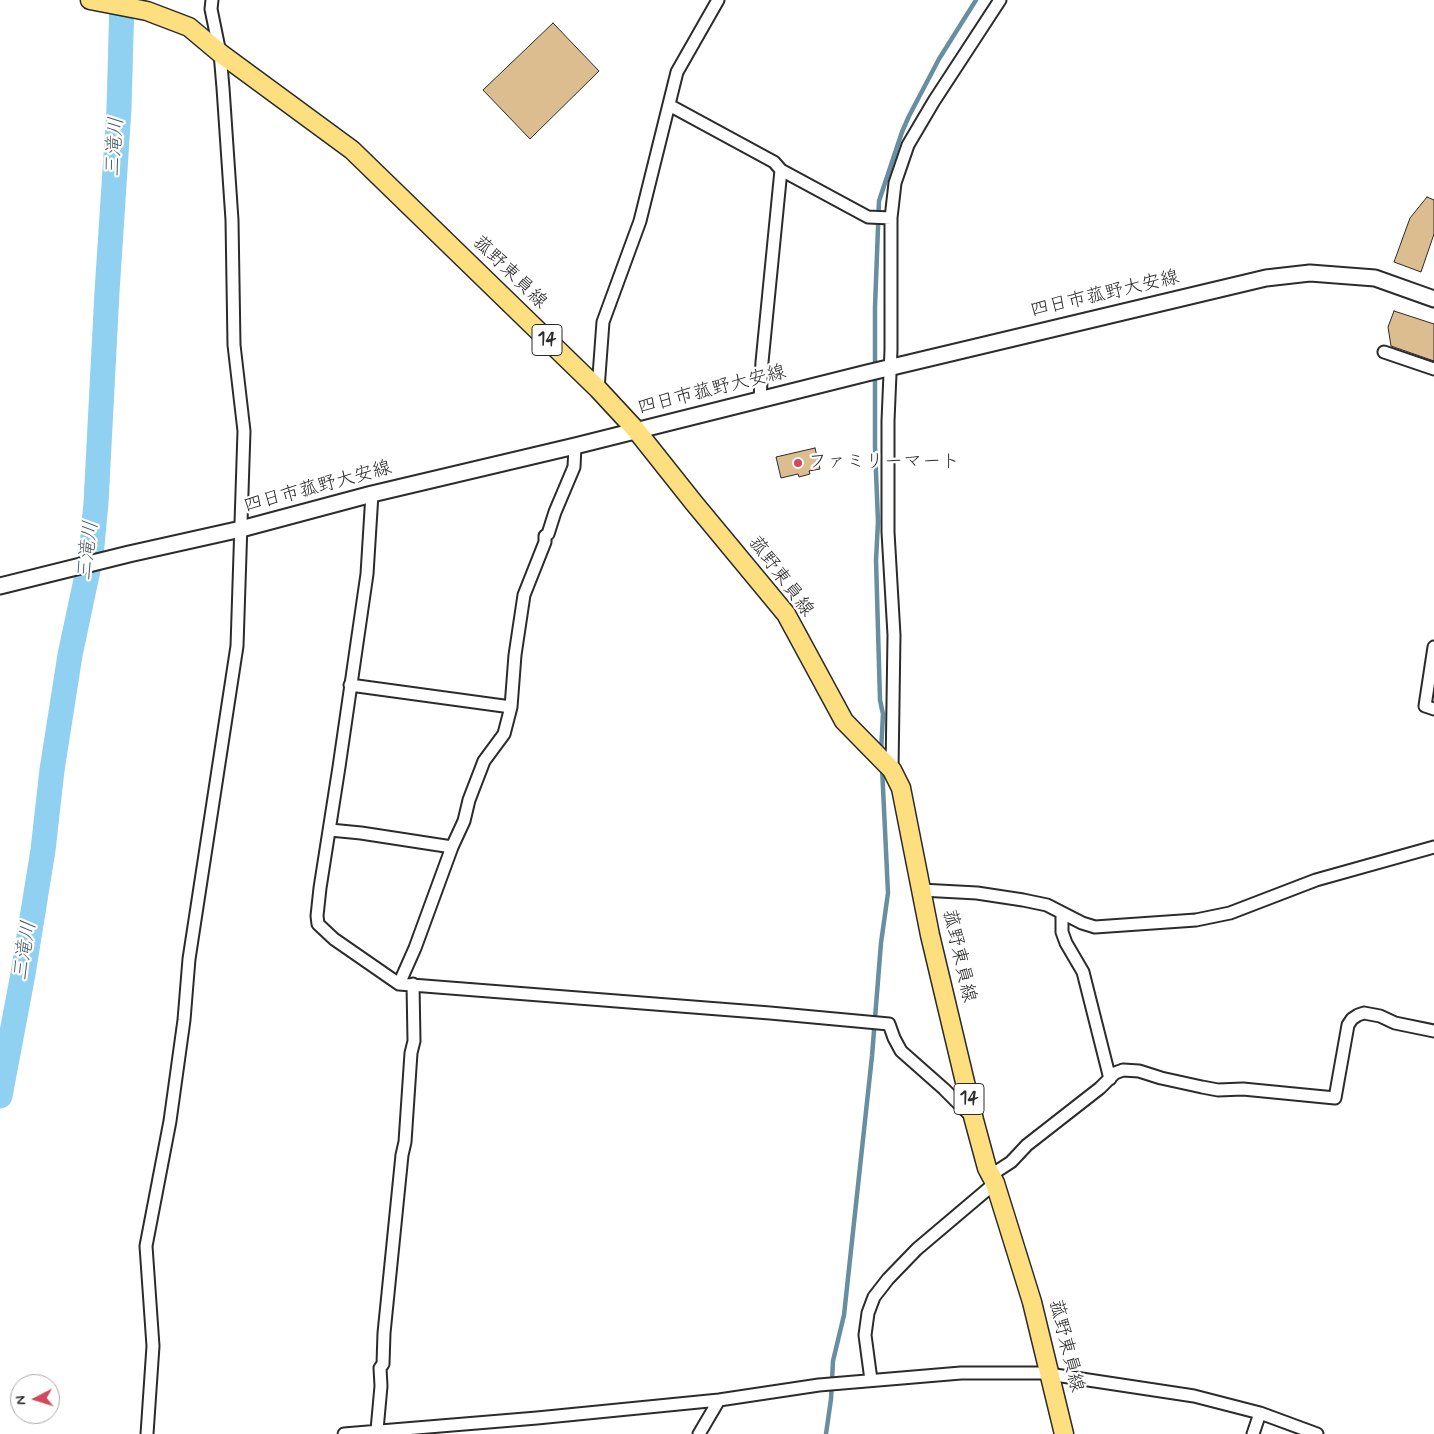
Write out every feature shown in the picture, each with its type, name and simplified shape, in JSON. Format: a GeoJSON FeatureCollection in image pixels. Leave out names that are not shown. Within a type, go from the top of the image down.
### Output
{"type":"FeatureCollection","features":[{"type":"Feature","properties":{"kind":"main road","name":"菰野東員線"},"geometry":{"type":"LineString","coordinates":[[90,0],[147,11],[189,27],[220,53],[352,150],[598,389],[636,430],[786,614],[844,721],[888,766],[901,788],[921,890],[974,1120],[987,1168],[993,1179],[1032,1302],[1064,1434]]}},
{"type":"Feature","properties":{"kind":"main road","name":"四日市菰野大安線"},"geometry":{"type":"LineString","coordinates":[[0,586],[241,529],[372,494],[575,446],[886,368],[1266,278],[1310,273],[1375,278],[1434,299]]}},
{"type":"Feature","properties":{"kind":"street"},"geometry":{"type":"LineString","coordinates":[[147,1434],[153,1346],[146,1246],[170,1121],[184,1020],[189,959],[237,646],[244,430],[234,345],[232,220],[223,88],[220,53],[211,10],[212,0]]}},
{"type":"Feature","properties":{"kind":"street"},"geometry":{"type":"LineString","coordinates":[[598,389],[603,322],[640,221],[677,72],[718,0]]}},
{"type":"Feature","properties":{"kind":"street"},"geometry":{"type":"LineString","coordinates":[[888,766],[894,635],[888,532],[886,368],[889,218],[895,183],[908,145],[934,101],[1000,0]]}},
{"type":"Feature","properties":{"kind":"street"},"geometry":{"type":"LineString","coordinates":[[669,105],[774,162],[781,170],[868,217],[889,218]]}},
{"type":"Feature","properties":{"kind":"street"},"geometry":{"type":"LineString","coordinates":[[760,400],[781,170]]}},
{"type":"Feature","properties":{"kind":"street"},"geometry":{"type":"LineString","coordinates":[[1384,352],[1434,370]]}},
{"type":"Feature","properties":{"kind":"street"},"geometry":{"type":"LineString","coordinates":[[399,984],[415,948],[452,847],[464,821],[469,800],[484,761],[504,734],[511,707],[524,595],[545,542],[545,536],[548,534],[574,467],[575,446]]}},
{"type":"Feature","properties":{"kind":"street"},"geometry":{"type":"LineString","coordinates":[[372,494],[367,574],[320,888],[318,924],[334,939],[399,984],[888,1024],[901,1051],[944,1089],[974,1120]]}},
{"type":"Feature","properties":{"kind":"street"},"geometry":{"type":"LineString","coordinates":[[1434,647],[1425,706],[1434,710]]}},
{"type":"Feature","properties":{"kind":"street"},"geometry":{"type":"LineString","coordinates":[[350,685],[511,707]]}},
{"type":"Feature","properties":{"kind":"street"},"geometry":{"type":"LineString","coordinates":[[330,830],[361,832],[452,847]]}},
{"type":"Feature","properties":{"kind":"street"},"geometry":{"type":"LineString","coordinates":[[921,890],[977,893],[1047,905],[1082,923],[1095,927],[1209,918],[1242,908],[1316,880],[1434,847]]}},
{"type":"Feature","properties":{"kind":"street"},"geometry":{"type":"LineString","coordinates":[[1062,913],[1062,932],[1066,943],[1079,962],[1083,972],[1110,1079]]}},
{"type":"Feature","properties":{"kind":"street"},"geometry":{"type":"LineString","coordinates":[[377,1430],[381,1386],[380,1368],[382,1364],[405,1133],[411,1053],[414,1041],[413,984]]}},
{"type":"Feature","properties":{"kind":"street"},"geometry":{"type":"LineString","coordinates":[[871,1380],[865,1335],[868,1313],[874,1297],[888,1279],[1027,1145],[1115,1073],[1123,1070],[1138,1070],[1202,1088],[1335,1098],[1348,1025],[1358,1015],[1364,1013],[1380,1016],[1395,1023],[1434,1031]]}},
{"type":"Feature","properties":{"kind":"street"},"geometry":{"type":"LineString","coordinates":[[344,1434],[537,1418],[719,1400],[820,1385],[961,1373],[1042,1374],[1194,1396],[1260,1413],[1317,1434]]}},
{"type":"Feature","properties":{"kind":"street"},"geometry":{"type":"LineString","coordinates":[[699,1434],[719,1400]]}},
{"type":"Feature","properties":{"kind":"street"},"geometry":{"type":"LineString","coordinates":[[1253,1434],[1260,1413]]}},
{"type":"Feature","properties":{"kind":"building"},"geometry":{"type":"Polygon","coordinates":[[[553,23],[599,71],[530,139],[483,90],[553,23]]]}},
{"type":"Feature","properties":{"kind":"building"},"geometry":{"type":"Polygon","coordinates":[[[1427,197],[1434,200],[1434,234],[1421,272],[1394,262],[1410,218],[1427,197]]]}},
{"type":"Feature","properties":{"kind":"building"},"geometry":{"type":"Polygon","coordinates":[[[1394,311],[1434,324],[1434,361],[1391,346],[1388,327],[1394,311]]]}},
{"type":"Feature","properties":{"kind":"building","name":"ファミリーマート"},"geometry":{"type":"Polygon","coordinates":[[[815,448],[820,469],[809,471],[810,474],[799,477],[798,474],[781,478],[776,457],[815,448]]]}},
{"type":"Feature","properties":{"kind":"waterway","name":"三滝川"},"geometry":{"type":"LineString","coordinates":[[0,1096],[23,974],[43,850],[52,770],[70,655],[91,556],[96,503],[119,109],[122,0]]}},
{"type":"Feature","properties":{"kind":"waterway"},"geometry":{"type":"LineString","coordinates":[[881,752],[883,714],[880,700],[876,560],[878,522],[875,447],[875,307],[879,201],[909,116],[939,59],[976,0]]}},
{"type":"Feature","properties":{"kind":"waterway"},"geometry":{"type":"LineString","coordinates":[[826,1434],[831,1399],[833,1361],[844,1315],[872,1056],[881,943],[888,893],[882,767]]}},
{"type":"Feature","properties":{"kind":"place","name":"ファミリーマート"},"geometry":{"type":"Point","coordinates":[798,463]}}]}
